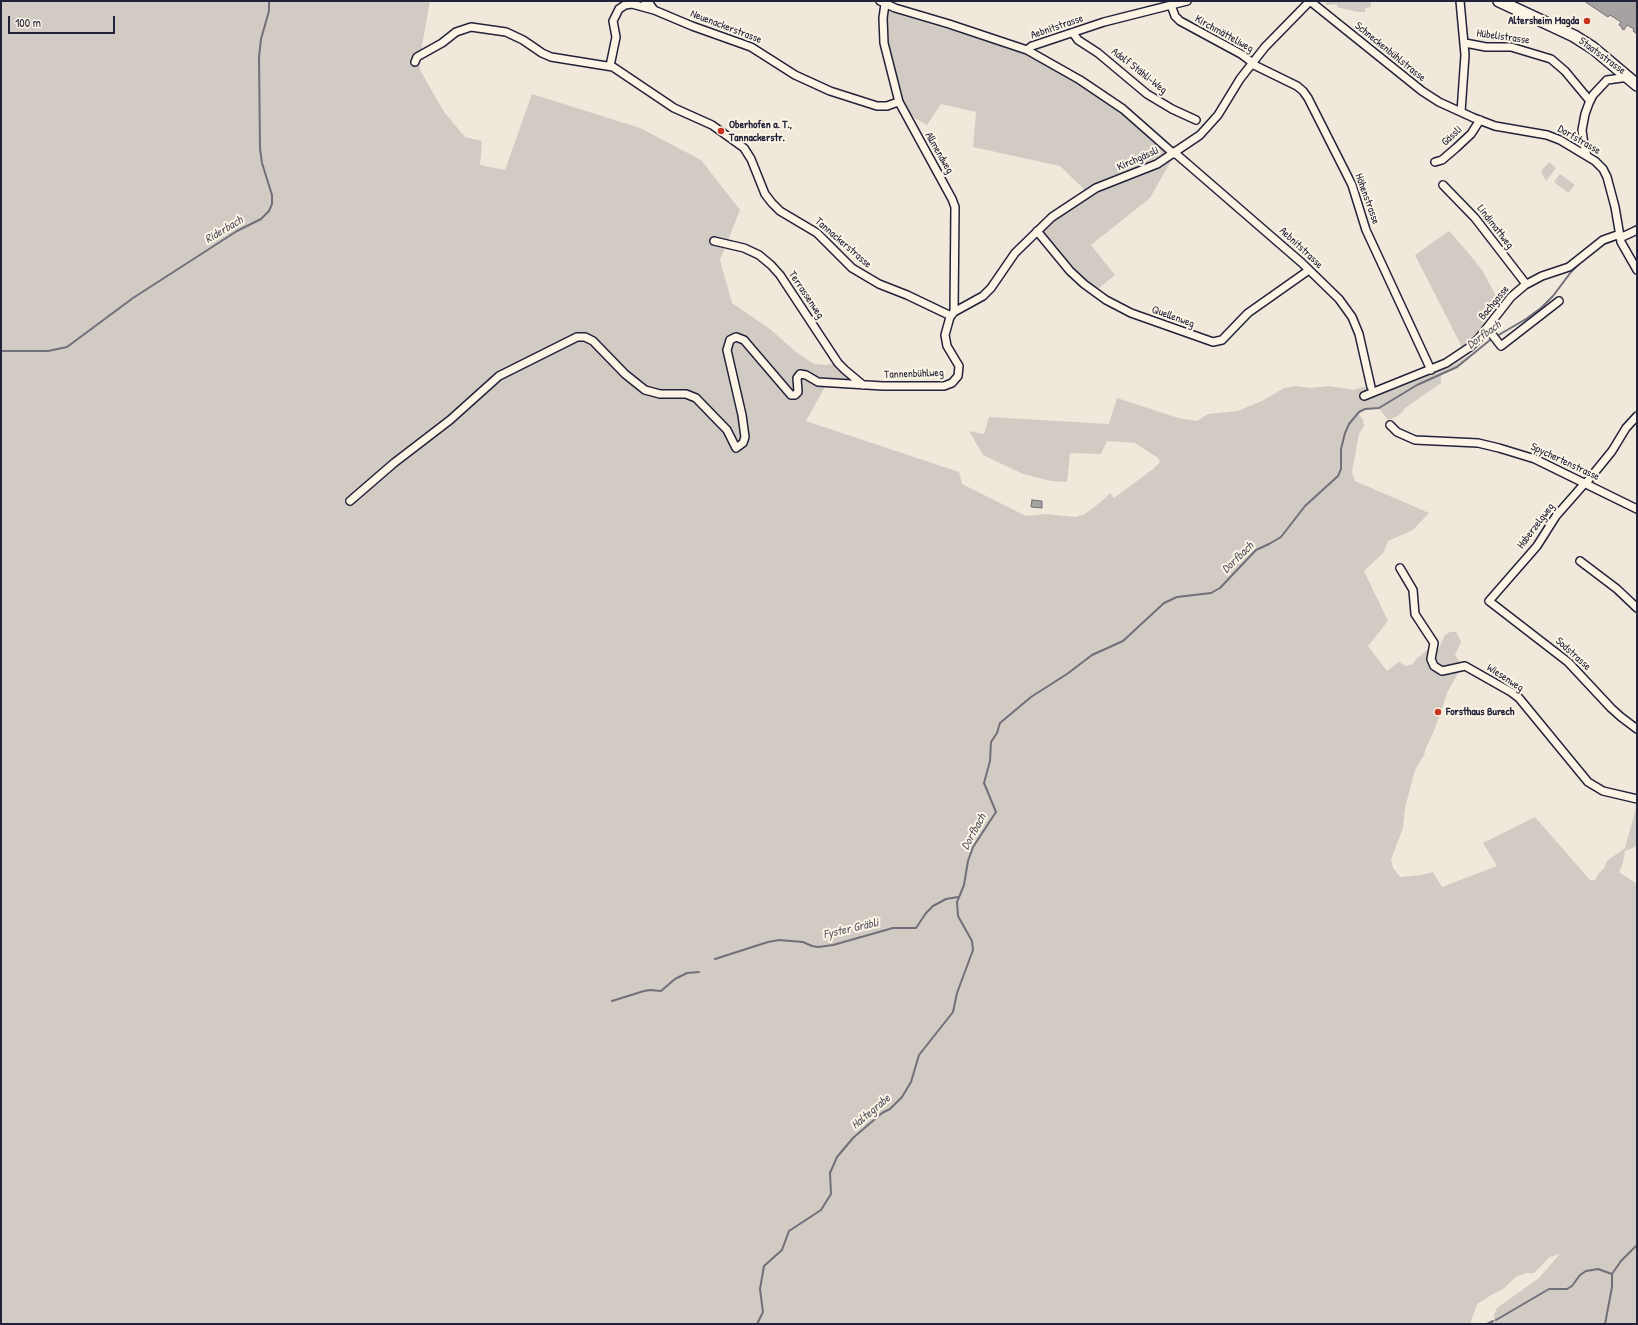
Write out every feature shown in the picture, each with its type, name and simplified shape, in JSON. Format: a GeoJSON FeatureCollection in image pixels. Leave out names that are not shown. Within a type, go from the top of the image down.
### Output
{"type":"FeatureCollection","features":[{"type":"Feature","properties":{"kind":"main road","name":"Staatsstrasse"},"geometry":{"type":"LineString","coordinates":[[1499,1],[1574,36],[1604,55],[1633,81]]}},
{"type":"Feature","properties":{"kind":"street"},"geometry":{"type":"LineString","coordinates":[[645,1],[649,3],[654,10]]}},
{"type":"Feature","properties":{"kind":"street","name":"Aebnitstrasse"},"geometry":{"type":"LineString","coordinates":[[1026,50],[1032,46],[1104,22],[1188,1]]}},
{"type":"Feature","properties":{"kind":"street","name":"Kirchgässli"},"geometry":{"type":"LineString","coordinates":[[952,314],[983,296],[991,288],[1015,253],[1052,217],[1096,188],[1150,168],[1175,153],[1200,135],[1211,124],[1252,64],[1278,33],[1310,1]]}},
{"type":"Feature","properties":{"kind":"street","name":"Schneckenbühlstrasse"},"geometry":{"type":"LineString","coordinates":[[1310,1],[1422,91],[1439,102],[1461,112]]}},
{"type":"Feature","properties":{"kind":"street","name":"Hübelistrasse"},"geometry":{"type":"LineString","coordinates":[[1460,1],[1464,43],[1463,100],[1461,112]]}},
{"type":"Feature","properties":{"kind":"street","name":"Aebnitstrasse"},"geometry":{"type":"LineString","coordinates":[[882,2],[1026,50],[1097,91],[1136,119],[1309,270],[1339,299],[1352,317],[1359,334],[1371,386]]}},
{"type":"Feature","properties":{"kind":"street","name":"Allmendweg"},"geometry":{"type":"LineString","coordinates":[[882,2],[884,43],[898,102],[954,203],[956,219],[952,314]]}},
{"type":"Feature","properties":{"kind":"street","name":"Neuenackerstrasse"},"geometry":{"type":"LineString","coordinates":[[610,66],[616,37],[613,21],[619,9],[625,5],[632,4],[654,10],[692,26],[751,47],[795,75],[830,91],[877,106],[887,106],[898,102]]}},
{"type":"Feature","properties":{"kind":"street","name":"Kirchmätteliweg"},"geometry":{"type":"LineString","coordinates":[[1171,5],[1175,16],[1180,22],[1241,54],[1252,64]]}},
{"type":"Feature","properties":{"kind":"street"},"geometry":{"type":"LineString","coordinates":[[415,62],[417,57],[460,30],[469,27],[497,30],[518,38],[551,57],[610,66]]}},
{"type":"Feature","properties":{"kind":"street","name":"Adolf Stähli-Weg"},"geometry":{"type":"LineString","coordinates":[[1073,33],[1076,38],[1098,53],[1147,94],[1172,109],[1196,120]]}},
{"type":"Feature","properties":{"kind":"street","name":"Hübelistrasse"},"geometry":{"type":"LineString","coordinates":[[1464,43],[1486,47],[1511,47],[1551,59],[1565,71],[1590,101]]}},
{"type":"Feature","properties":{"kind":"street","name":"Höhenstrasse"},"geometry":{"type":"LineString","coordinates":[[1252,64],[1297,86],[1308,98],[1352,185],[1366,230],[1431,370]]}},
{"type":"Feature","properties":{"kind":"street","name":"Tannackerstrasse"},"geometry":{"type":"LineString","coordinates":[[610,66],[674,108],[712,125],[744,148],[751,159],[765,194],[772,204],[780,211],[817,233],[852,268],[875,282],[952,314]]}},
{"type":"Feature","properties":{"kind":"street"},"geometry":{"type":"LineString","coordinates":[[1587,156],[1582,130],[1585,114],[1593,95],[1607,80],[1633,81]]}},
{"type":"Feature","properties":{"kind":"street","name":"Dorfstrasse"},"geometry":{"type":"LineString","coordinates":[[1461,112],[1480,120],[1509,128],[1541,133],[1560,140],[1587,156],[1603,169],[1608,177],[1620,236],[1624,247],[1637,270]]}},
{"type":"Feature","properties":{"kind":"street","name":"Gässli"},"geometry":{"type":"LineString","coordinates":[[1436,162],[1442,160],[1471,134],[1480,120]]}},
{"type":"Feature","properties":{"kind":"street","name":"Lindimattweg"},"geometry":{"type":"LineString","coordinates":[[1443,185],[1476,218],[1526,284]]}},
{"type":"Feature","properties":{"kind":"street","name":"Bachgasse"},"geometry":{"type":"LineString","coordinates":[[1364,396],[1446,363],[1464,351],[1479,338],[1511,298],[1526,284],[1542,276],[1569,268],[1603,240],[1637,230]]}},
{"type":"Feature","properties":{"kind":"street","name":"Quellenweg"},"geometry":{"type":"LineString","coordinates":[[1037,231],[1070,271],[1084,284],[1106,300],[1131,313],[1213,342],[1222,340],[1248,313],[1309,270]]}},
{"type":"Feature","properties":{"kind":"street","name":"Terrassenweg"},"geometry":{"type":"LineString","coordinates":[[714,241],[744,248],[759,255],[771,265],[780,275],[838,363],[863,385]]}},
{"type":"Feature","properties":{"kind":"street"},"geometry":{"type":"LineString","coordinates":[[1487,328],[1499,344],[1559,301]]}},
{"type":"Feature","properties":{"kind":"street","name":"Tannenbühlweg"},"geometry":{"type":"LineString","coordinates":[[350,500],[394,462],[450,420],[499,376],[577,337],[585,337],[593,341],[625,374],[646,390],[660,394],[686,394],[696,398],[703,403],[726,430],[736,448],[743,443],[745,437],[742,415],[729,359],[728,347],[732,339],[739,337],[744,340],[791,395],[795,395],[798,392],[797,378],[800,374],[806,375],[815,382],[827,383],[889,386],[944,386],[952,383],[958,376],[959,369],[947,346],[945,335],[952,314]]}},
{"type":"Feature","properties":{"kind":"street","name":"Haberzelgweg"},"geometry":{"type":"LineString","coordinates":[[1489,601],[1539,544],[1556,516],[1612,451],[1626,428],[1637,416]]}},
{"type":"Feature","properties":{"kind":"street","name":"Spychertenstrasse"},"geometry":{"type":"LineString","coordinates":[[1390,425],[1397,432],[1415,440],[1478,443],[1521,454],[1543,462],[1637,510]]}},
{"type":"Feature","properties":{"kind":"street"},"geometry":{"type":"LineString","coordinates":[[1580,561],[1617,589],[1637,608]]}},
{"type":"Feature","properties":{"kind":"street","name":"Wiesenweg"},"geometry":{"type":"LineString","coordinates":[[1400,568],[1413,590],[1415,614],[1434,643],[1431,659],[1434,666],[1442,671],[1465,666],[1496,685],[1511,692],[1519,698],[1588,782],[1603,791],[1637,799]]}},
{"type":"Feature","properties":{"kind":"street","name":"Sodstrasse"},"geometry":{"type":"LineString","coordinates":[[1489,601],[1568,662],[1611,708],[1637,729]]}},
{"type":"Feature","properties":{"kind":"shaded area"},"geometry":{"type":"Polygon","coordinates":[[[1,1],[430,1],[419,62],[420,70],[444,112],[465,137],[482,141],[480,165],[505,170],[532,94],[640,128],[701,160],[740,210],[720,260],[732,303],[770,329],[797,353],[814,364],[826,365],[838,363],[861,383],[827,383],[806,421],[959,472],[962,484],[1026,516],[1045,514],[1076,517],[1085,514],[1110,493],[1114,498],[1160,462],[1158,458],[1135,443],[1107,441],[1101,454],[1070,453],[1067,482],[1051,481],[1023,474],[983,455],[969,431],[984,434],[989,417],[1109,424],[1117,398],[1178,418],[1197,421],[1208,414],[1238,411],[1264,400],[1284,388],[1297,386],[1310,388],[1329,386],[1354,390],[1362,387],[1386,387],[1455,364],[1478,350],[1457,367],[1441,374],[1441,383],[1405,408],[1398,416],[1388,420],[1379,408],[1365,409],[1358,413],[1363,420],[1364,426],[1359,434],[1352,472],[1355,481],[1429,513],[1413,530],[1388,541],[1384,552],[1364,571],[1388,621],[1368,646],[1387,671],[1399,662],[1406,666],[1413,664],[1416,659],[1431,647],[1439,648],[1445,635],[1450,632],[1456,632],[1461,642],[1455,655],[1460,662],[1461,668],[1448,691],[1424,755],[1415,770],[1405,808],[1403,828],[1391,859],[1393,868],[1400,877],[1433,872],[1442,887],[1497,866],[1483,843],[1535,817],[1590,880],[1595,880],[1604,868],[1607,861],[1625,848],[1636,808],[1637,846],[1625,851],[1623,863],[1619,872],[1637,884],[1637,1324],[1487,1324],[1494,1320],[1494,1315],[1497,1308],[1539,1278],[1560,1254],[1550,1257],[1534,1273],[1526,1273],[1517,1276],[1502,1290],[1477,1304],[1470,1324],[1,1324],[1,1]]]}},
{"type":"Feature","properties":{"kind":"shaded area"},"geometry":{"type":"Polygon","coordinates":[[[1326,1],[1371,1],[1371,7],[1365,8],[1365,12],[1358,12],[1337,7],[1337,4],[1326,5],[1326,1]]]}},
{"type":"Feature","properties":{"kind":"shaded area"},"geometry":{"type":"Polygon","coordinates":[[[1584,1],[1637,1],[1637,34],[1633,31],[1634,29],[1627,25],[1624,30],[1622,29],[1619,25],[1621,22],[1610,15],[1608,17],[1584,1]]]}},
{"type":"Feature","properties":{"kind":"shaded area"},"geometry":{"type":"Polygon","coordinates":[[[887,11],[1019,51],[1097,91],[1172,159],[1150,198],[1091,245],[1115,275],[1094,292],[1037,231],[1088,193],[1060,166],[973,147],[976,112],[941,104],[927,125],[911,116],[903,100],[889,52],[887,11]]]}},
{"type":"Feature","properties":{"kind":"shaded area"},"geometry":{"type":"Polygon","coordinates":[[[1549,162],[1556,168],[1546,181],[1541,171],[1549,162]]]}},
{"type":"Feature","properties":{"kind":"shaded area"},"geometry":{"type":"Polygon","coordinates":[[[1560,174],[1575,185],[1568,193],[1554,182],[1560,174]]]}},
{"type":"Feature","properties":{"kind":"shaded area"},"geometry":{"type":"Polygon","coordinates":[[[1449,231],[1482,270],[1502,307],[1464,351],[1415,255],[1449,231]]]}},
{"type":"Feature","properties":{"kind":"shaded area"},"geometry":{"type":"Polygon","coordinates":[[[1032,500],[1042,501],[1042,508],[1031,507],[1032,500]]]}},
{"type":"Feature","properties":{"kind":"waterway","name":"Riderbach"},"geometry":{"type":"LineString","coordinates":[[1,351],[48,351],[67,347],[133,298],[237,231],[261,219],[269,211],[272,204],[272,195],[262,163],[260,149],[259,57],[261,39],[269,11],[269,1]]}},
{"type":"Feature","properties":{"kind":"waterway","name":"Dorfbach"},"geometry":{"type":"LineString","coordinates":[[1632,229],[1637,225]]}},
{"type":"Feature","properties":{"kind":"waterway","name":"Dorfbach"},"geometry":{"type":"LineString","coordinates":[[1601,245],[1613,241]]}},
{"type":"Feature","properties":{"kind":"waterway","name":"Dorfbach"},"geometry":{"type":"LineString","coordinates":[[757,1324],[763,1312],[760,1289],[764,1266],[782,1250],[789,1231],[821,1210],[831,1194],[830,1173],[837,1157],[853,1138],[882,1113],[890,1109],[902,1097],[911,1082],[919,1055],[953,1012],[957,993],[973,950],[972,941],[958,916],[957,902],[964,885],[968,861],[973,847],[996,812],[984,783],[990,761],[991,742],[997,733],[1000,723],[1031,697],[1067,674],[1092,655],[1123,641],[1164,603],[1177,597],[1211,593],[1220,588],[1256,550],[1281,537],[1305,506],[1338,476],[1341,469],[1341,449],[1345,433],[1349,424],[1359,412],[1365,409],[1379,408],[1417,385],[1457,367],[1490,340],[1526,319],[1541,308],[1553,296],[1571,272],[1585,258]]}},
{"type":"Feature","properties":{"kind":"waterway","name":"Fyster Gräbli"},"geometry":{"type":"LineString","coordinates":[[715,959],[768,942],[779,940],[803,942],[818,947],[833,945],[893,928],[916,928],[926,913],[933,906],[946,899],[958,897]]}},
{"type":"Feature","properties":{"kind":"waterway","name":"Fyster Gräbli"},"geometry":{"type":"LineString","coordinates":[[612,1001],[644,991],[661,991],[675,979],[687,973],[699,972]]}},
{"type":"Feature","properties":{"kind":"waterway"},"geometry":{"type":"LineString","coordinates":[[1605,1324],[1612,1287],[1612,1274],[1621,1261],[1637,1245]]}},
{"type":"Feature","properties":{"kind":"waterway"},"geometry":{"type":"LineString","coordinates":[[1496,1320],[1549,1289],[1567,1289],[1572,1286],[1580,1275],[1586,1271],[1598,1269],[1612,1274]]}},
{"type":"Feature","properties":{"kind":"waterway"},"geometry":{"type":"LineString","coordinates":[[1487,1324],[1493,1321]]}},
{"type":"Feature","properties":{"kind":"place","name":"Altersheim Magda"},"geometry":{"type":"Point","coordinates":[1587,21]}},
{"type":"Feature","properties":{"kind":"place","name":"Oberhofen a. T., Tannackerstr."},"geometry":{"type":"Point","coordinates":[721,131]}},
{"type":"Feature","properties":{"kind":"place","name":"Forsthaus Burech"},"geometry":{"type":"Point","coordinates":[1438,712]}},
{"type":"Feature","properties":{"kind":"water label","name":"Haltegrabe"},"geometry":{"type":"Point","coordinates":[871,1112]}}]}
